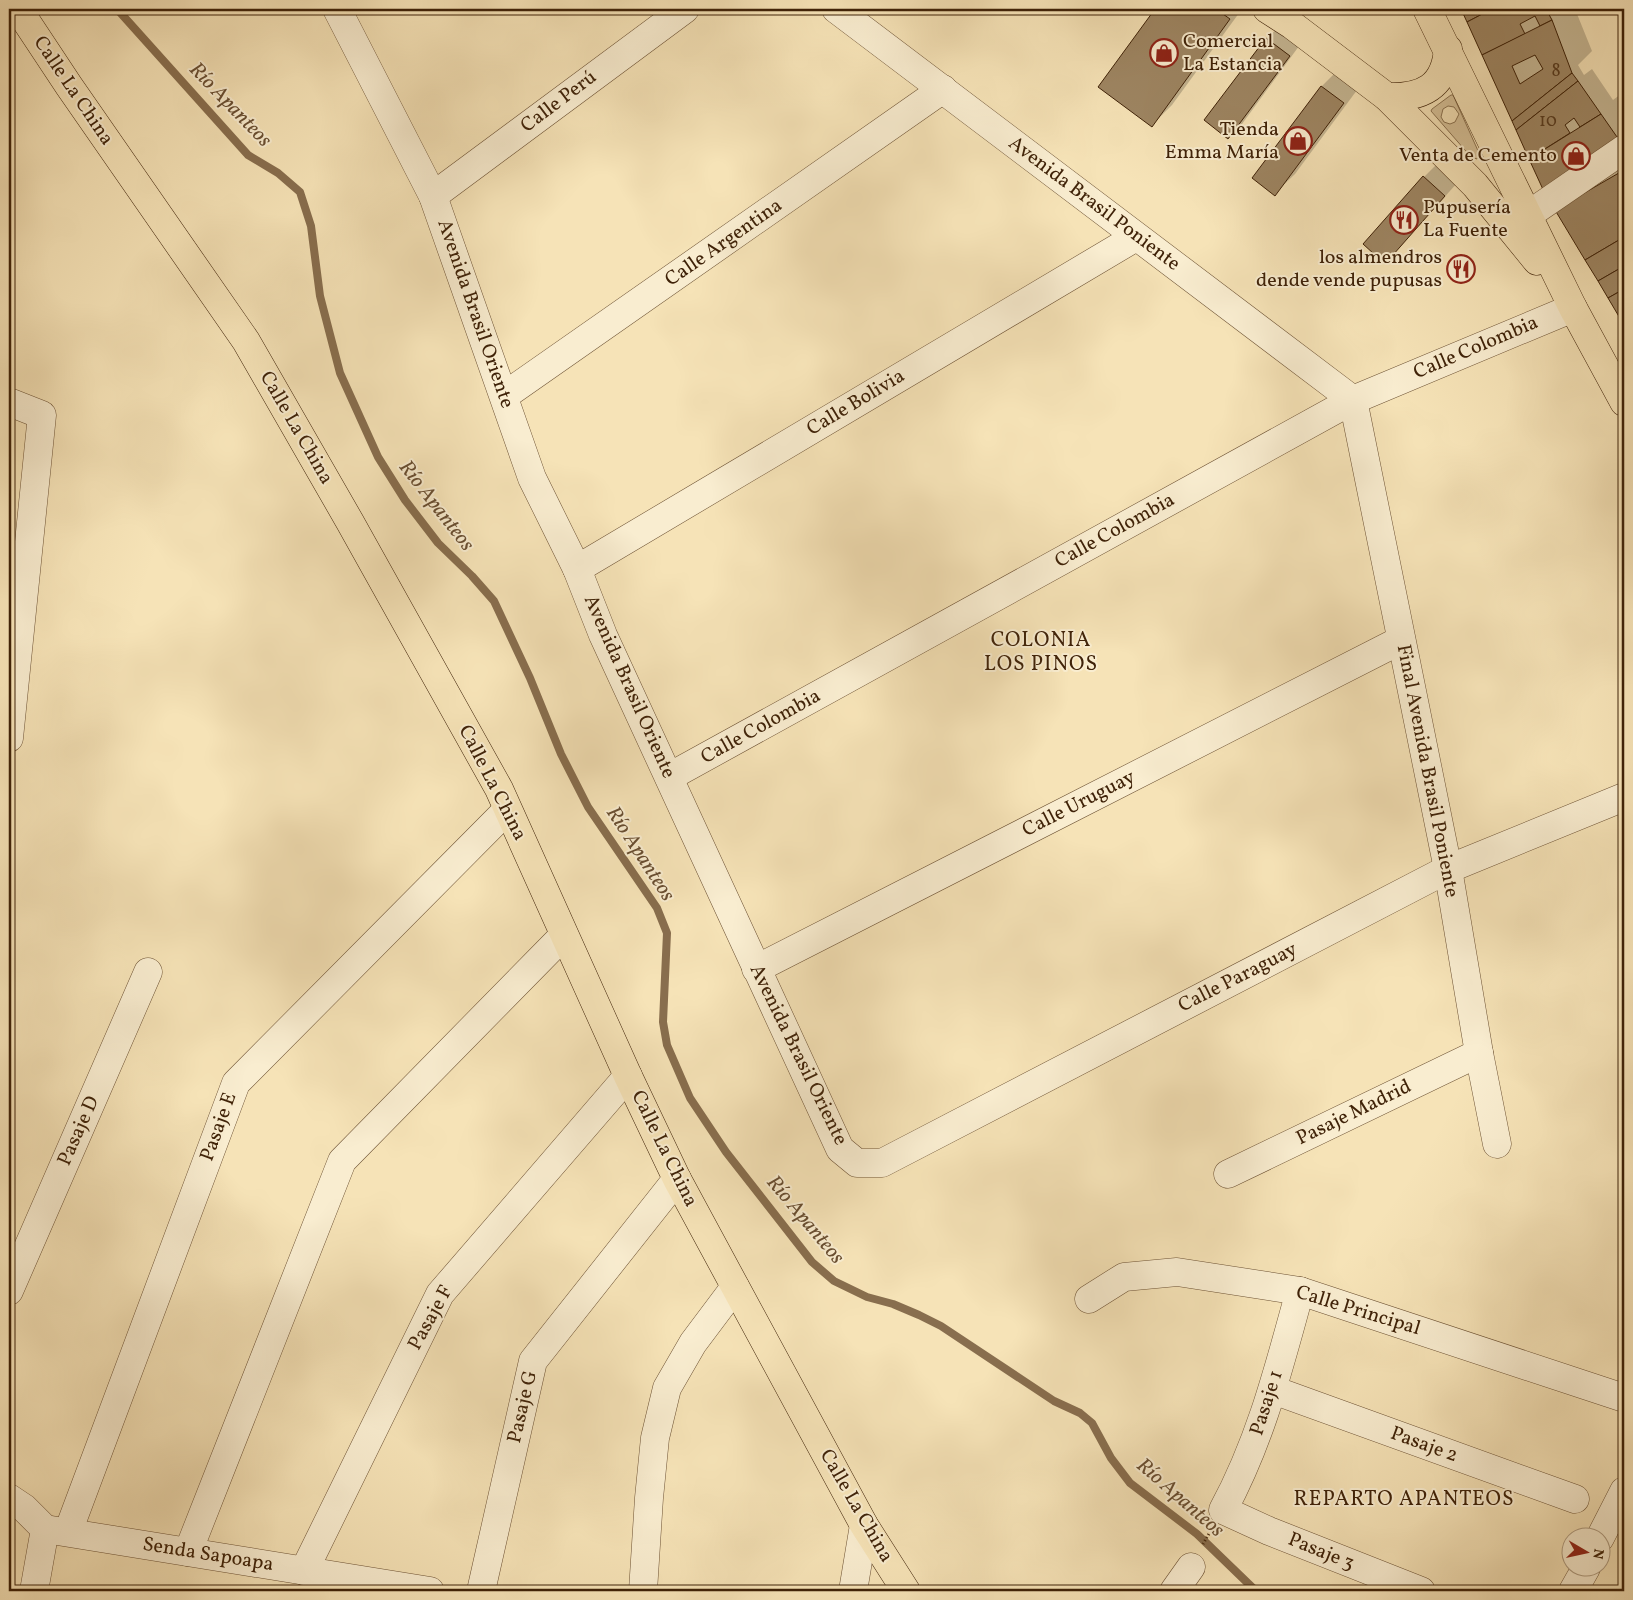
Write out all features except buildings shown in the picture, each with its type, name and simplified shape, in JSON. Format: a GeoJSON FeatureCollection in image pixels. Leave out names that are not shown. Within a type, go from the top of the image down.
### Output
{"type":"FeatureCollection","features":[{"type":"Feature","properties":{"kind":"main road","name":"Calle La China"},"geometry":{"type":"LineString","coordinates":[[18,9],[69,86],[246,341],[480,754],[499,788],[507,810],[628,1076],[677,1179],[864,1525],[906,1591]]}},
{"type":"Feature","properties":{"kind":"main road"},"geometry":{"type":"LineString","coordinates":[[1267,9],[1292,25],[1387,97],[1475,185],[1514,231],[1573,308]]}},
{"type":"Feature","properties":{"kind":"main road"},"geometry":{"type":"LineString","coordinates":[[1427,9],[1573,308],[1624,402]]}},
{"type":"Feature","properties":{"kind":"main road"},"geometry":{"type":"LineString","coordinates":[[1387,97],[1415,95],[1433,84],[1440,78],[1444,69],[1448,49]]}},
{"type":"Feature","properties":{"kind":"street"},"geometry":{"type":"LineString","coordinates":[[337,9],[433,196]]}},
{"type":"Feature","properties":{"kind":"street","name":"Calle Perú"},"geometry":{"type":"LineString","coordinates":[[433,196],[685,9]]}},
{"type":"Feature","properties":{"kind":"street","name":"Avenida Brasil Poniente"},"geometry":{"type":"LineString","coordinates":[[836,9],[1353,400]]}},
{"type":"Feature","properties":{"kind":"street","name":"Calle Argentina"},"geometry":{"type":"LineString","coordinates":[[504,396],[943,89]]}},
{"type":"Feature","properties":{"kind":"street"},"geometry":{"type":"LineString","coordinates":[[1528,216],[1624,149]]}},
{"type":"Feature","properties":{"kind":"street","name":"Avenida Brasil Oriente"},"geometry":{"type":"LineString","coordinates":[[433,196],[532,478],[577,569],[603,635],[840,1149],[857,1163]]}},
{"type":"Feature","properties":{"kind":"street","name":"Calle Bolivia"},"geometry":{"type":"LineString","coordinates":[[577,569],[1136,237]]}},
{"type":"Feature","properties":{"kind":"street","name":"Calle Colombia"},"geometry":{"type":"LineString","coordinates":[[669,777],[1353,400],[1573,308]]}},
{"type":"Feature","properties":{"kind":"street","name":"Final Avenida Brasil Poniente"},"geometry":{"type":"LineString","coordinates":[[1353,400],[1448,869],[1479,1053],[1497,1144]]}},
{"type":"Feature","properties":{"kind":"street"},"geometry":{"type":"LineString","coordinates":[[9,402],[42,415],[9,738]]}},
{"type":"Feature","properties":{"kind":"street","name":"Calle Uruguay"},"geometry":{"type":"LineString","coordinates":[[756,969],[1401,640]]}},
{"type":"Feature","properties":{"kind":"street","name":"Calle Paraguay"},"geometry":{"type":"LineString","coordinates":[[857,1163],[882,1163],[1448,869],[1624,797]]}},
{"type":"Feature","properties":{"kind":"street","name":"Pasaje E"},"geometry":{"type":"LineString","coordinates":[[34,1591],[56,1531],[236,1082],[507,810]]}},
{"type":"Feature","properties":{"kind":"street"},"geometry":{"type":"LineString","coordinates":[[188,1552],[342,1161],[564,935]]}},
{"type":"Feature","properties":{"kind":"street","name":"Pasaje D"},"geometry":{"type":"LineString","coordinates":[[9,1291],[148,972]]}},
{"type":"Feature","properties":{"kind":"street","name":"Pasaje Madrid"},"geometry":{"type":"LineString","coordinates":[[1228,1174],[1479,1053]]}},
{"type":"Feature","properties":{"kind":"street","name":"Pasaje F"},"geometry":{"type":"LineString","coordinates":[[304,1571],[440,1294],[628,1076]]}},
{"type":"Feature","properties":{"kind":"street","name":"Pasaje G"},"geometry":{"type":"LineString","coordinates":[[481,1591],[533,1361],[677,1179]]}},
{"type":"Feature","properties":{"kind":"street","name":"Calle Principal"},"geometry":{"type":"LineString","coordinates":[[1089,1299],[1124,1277],[1177,1272],[1300,1291],[1624,1398]]}},
{"type":"Feature","properties":{"kind":"street"},"geometry":{"type":"LineString","coordinates":[[643,1591],[655,1438],[666,1388],[693,1343],[735,1288]]}},
{"type":"Feature","properties":{"kind":"street","name":"Pasaje 1"},"geometry":{"type":"LineString","coordinates":[[1218,1517],[1240,1479],[1260,1430],[1300,1291]]}},
{"type":"Feature","properties":{"kind":"street","name":"Pasaje 2"},"geometry":{"type":"LineString","coordinates":[[1273,1390],[1575,1499]]}},
{"type":"Feature","properties":{"kind":"street"},"geometry":{"type":"LineString","coordinates":[[1605,1528],[1624,1491]]}},
{"type":"Feature","properties":{"kind":"street"},"geometry":{"type":"LineString","coordinates":[[9,1498],[56,1531]]}},
{"type":"Feature","properties":{"kind":"street","name":"Pasaje 3"},"geometry":{"type":"LineString","coordinates":[[1218,1517],[1269,1531],[1421,1591]]}},
{"type":"Feature","properties":{"kind":"street"},"geometry":{"type":"LineString","coordinates":[[853,1591],[864,1525]]}},
{"type":"Feature","properties":{"kind":"street","name":"Senda Sapoapa"},"geometry":{"type":"LineString","coordinates":[[56,1531],[430,1591]]}},
{"type":"Feature","properties":{"kind":"street"},"geometry":{"type":"LineString","coordinates":[[1174,1591],[1196,1557]]}},
{"type":"Feature","properties":{"kind":"street"},"geometry":{"type":"LineString","coordinates":[[1574,1591],[1581,1578]]}},
{"type":"Feature","properties":{"kind":"path"},"geometry":{"type":"LineString","coordinates":[[1196,1557],[1218,1517]]}},
{"type":"Feature","properties":{"kind":"shaded area"},"geometry":{"type":"Polygon","coordinates":[[[1453,95],[1479,153],[1477,159],[1471,157],[1431,111],[1453,95]],[[1448,106],[1443,109],[1441,117],[1444,122],[1450,124],[1455,122],[1459,114],[1454,107],[1448,106]]]}},
{"type":"Feature","properties":{"kind":"waterway","name":"Río Apanteos"},"geometry":{"type":"LineString","coordinates":[[117,9],[248,155],[278,173],[300,192],[311,226],[320,296],[340,373],[378,457],[405,500],[438,543],[472,576],[494,601],[530,678],[561,754],[588,807],[657,908],[667,933],[663,1022],[667,1045],[690,1098],[726,1152],[812,1262],[834,1281],[867,1297],[893,1304],[941,1326],[1054,1401],[1080,1413],[1092,1423],[1111,1458],[1130,1483],[1197,1534],[1256,1591]]}},
{"type":"Feature","properties":{"kind":"place","name":"Comercial La Estancia"},"geometry":{"type":"Point","coordinates":[1164,53]}},
{"type":"Feature","properties":{"kind":"place","name":"Tienda Emma María"},"geometry":{"type":"Point","coordinates":[1298,141]}},
{"type":"Feature","properties":{"kind":"place","name":"Venta de Cemento"},"geometry":{"type":"Point","coordinates":[1576,156]}},
{"type":"Feature","properties":{"kind":"place","name":"Pupusería La Fuente"},"geometry":{"type":"Point","coordinates":[1404,220]}},
{"type":"Feature","properties":{"kind":"place","name":"los almendros dende vende pupusas"},"geometry":{"type":"Point","coordinates":[1461,269]}},
{"type":"Feature","properties":{"kind":"district","name":"COLONIA LOS PINOS"},"geometry":{"type":"Point","coordinates":[1041,652]}},
{"type":"Feature","properties":{"kind":"district","name":"REPARTO APANTEOS"},"geometry":{"type":"Point","coordinates":[1404,1499]}}]}
